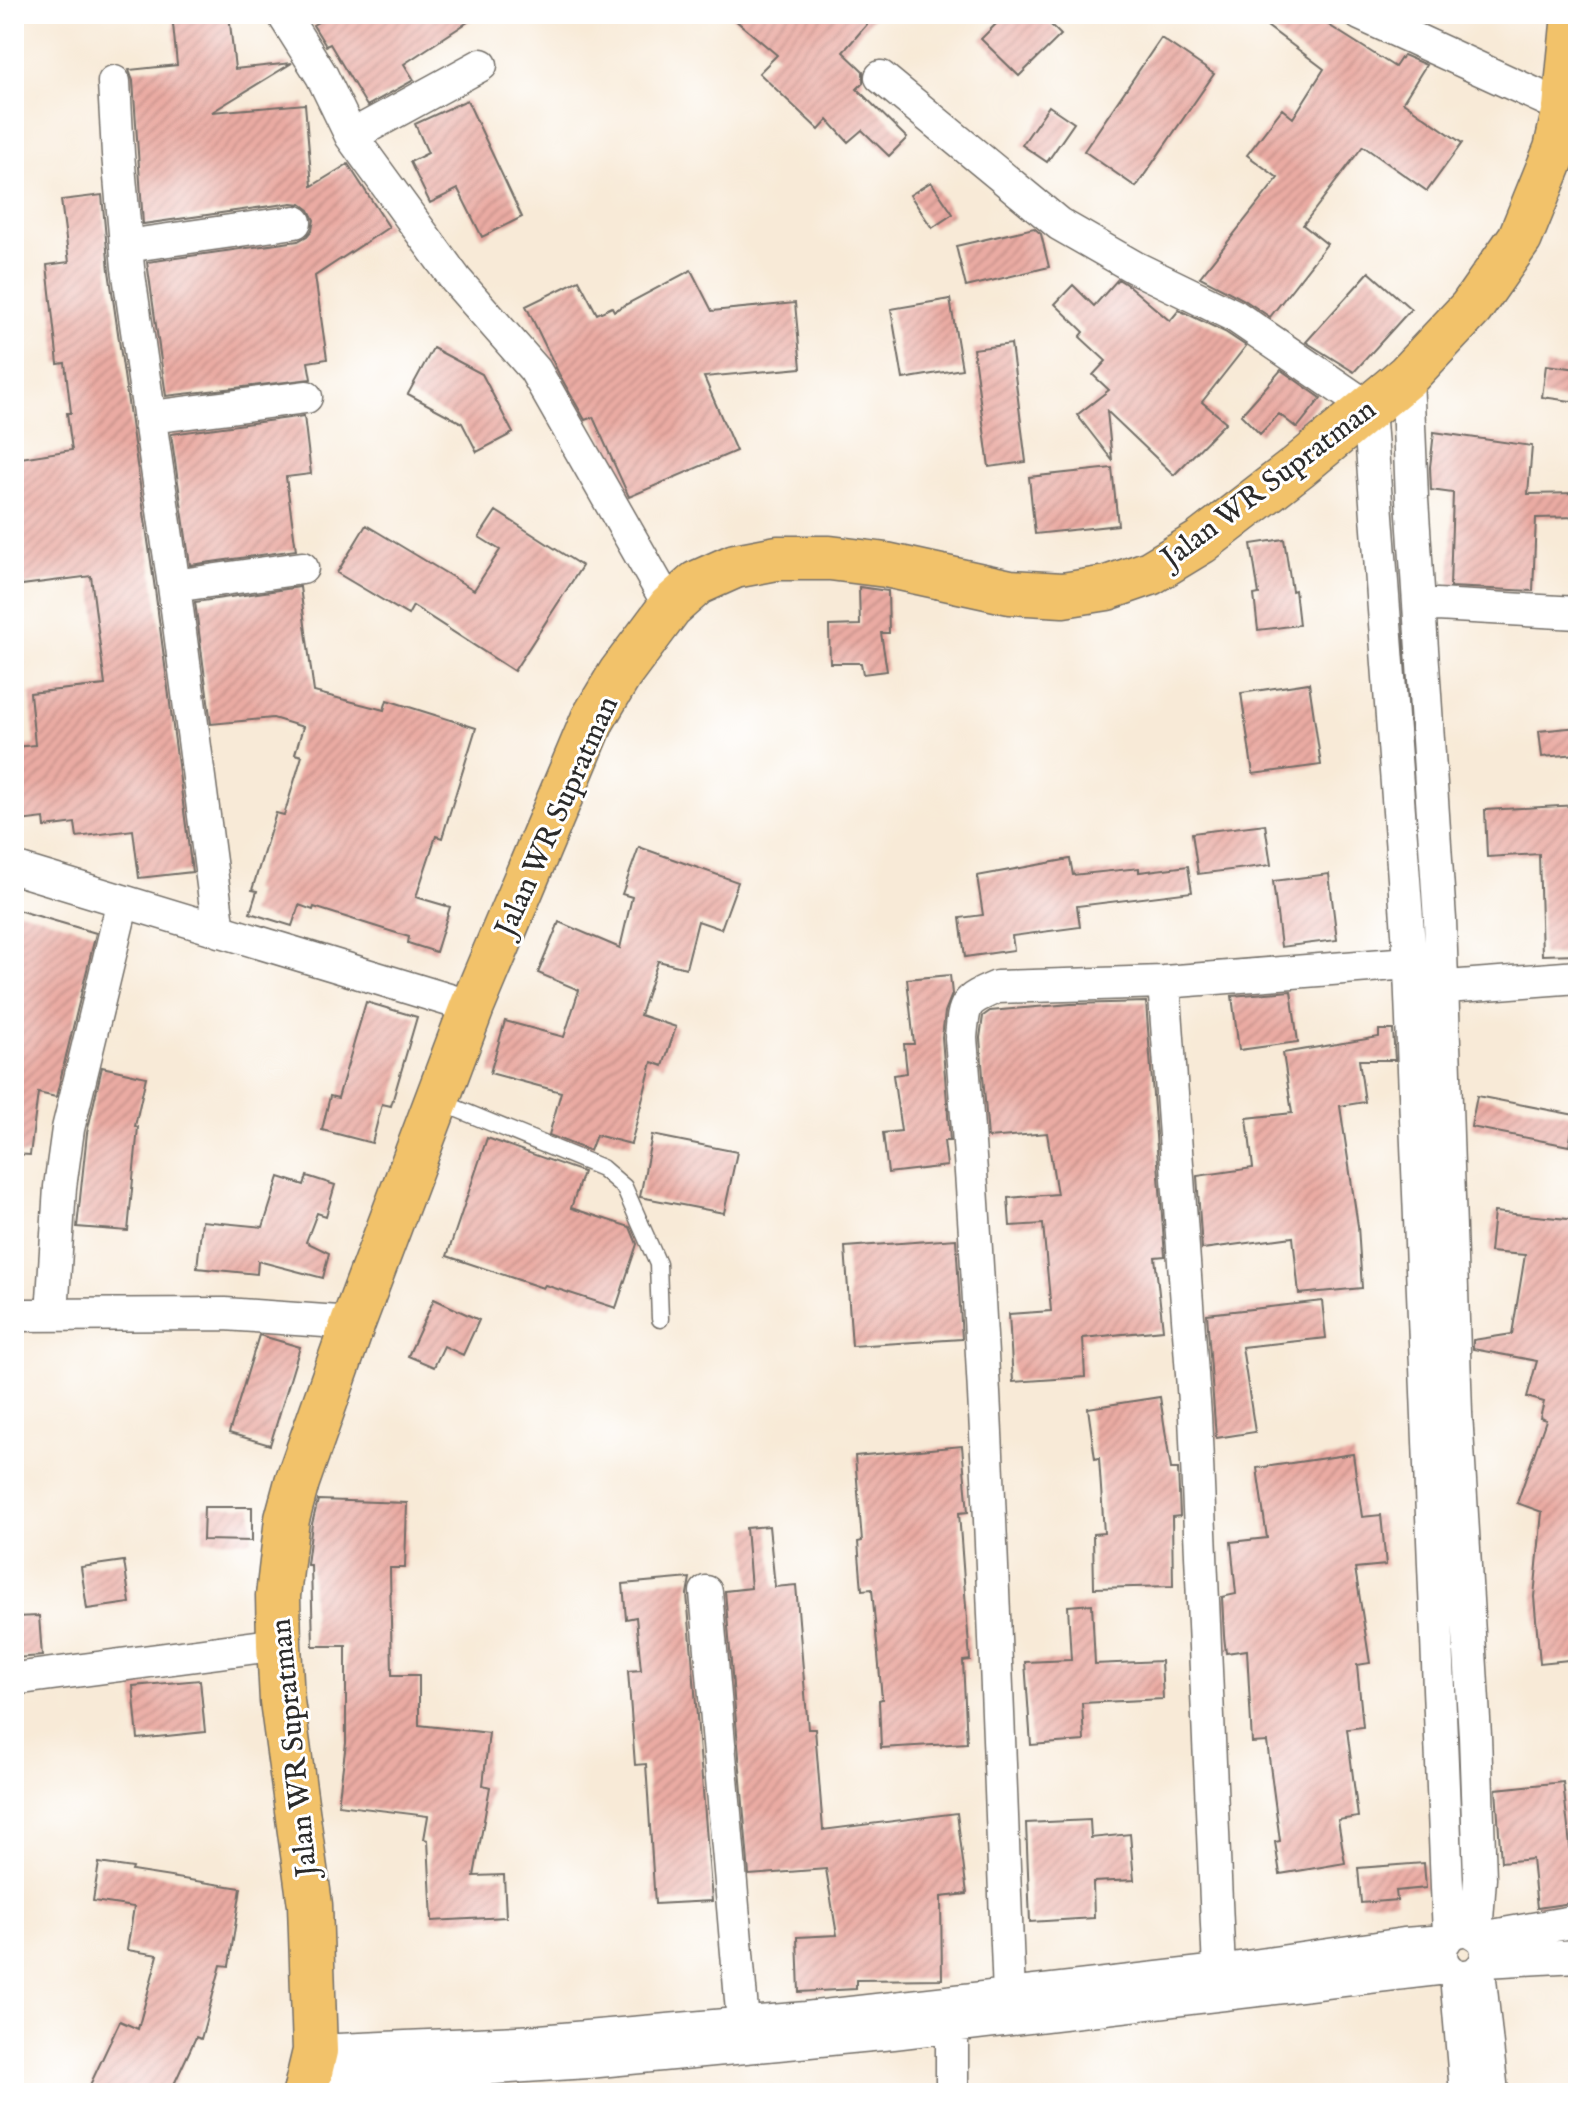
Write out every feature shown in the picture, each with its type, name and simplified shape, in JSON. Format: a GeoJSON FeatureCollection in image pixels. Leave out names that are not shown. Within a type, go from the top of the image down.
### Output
{"type":"FeatureCollection","features":[{"type":"Feature","properties":{"kind":"highway","name":"Jalan WR Supratman"},"geometry":{"type":"LineString","coordinates":[[310,2075],[310,1905],[282,1701],[279,1644],[278,1583],[287,1519],[353,1323],[472,1007],[593,719],[620,674],[670,607],[697,583],[735,566],[777,558],[830,558],[886,565],[1010,592],[1063,595],[1107,588],[1150,573],[1201,542],[1298,467],[1407,376],[1471,308],[1520,238],[1556,149],[1565,108],[1574,14]]}},
{"type":"Feature","properties":{"kind":"street"},"geometry":{"type":"LineString","coordinates":[[283,14],[322,76],[351,136],[456,280],[535,370],[670,607]]}},
{"type":"Feature","properties":{"kind":"street"},"geometry":{"type":"LineString","coordinates":[[1360,14],[1565,108]]}},
{"type":"Feature","properties":{"kind":"street"},"geometry":{"type":"LineString","coordinates":[[351,136],[481,65]]}},
{"type":"Feature","properties":{"kind":"street"},"geometry":{"type":"LineString","coordinates":[[881,77],[1059,224],[1134,267],[1235,316],[1369,408],[1420,980],[1465,1953],[1466,2093]]}},
{"type":"Feature","properties":{"kind":"street"},"geometry":{"type":"LineString","coordinates":[[114,82],[126,246],[219,931]]}},
{"type":"Feature","properties":{"kind":"street"},"geometry":{"type":"LineString","coordinates":[[126,246],[295,222]]}},
{"type":"Feature","properties":{"kind":"street"},"geometry":{"type":"LineString","coordinates":[[1407,376],[1440,920],[1420,980]]}},
{"type":"Feature","properties":{"kind":"street"},"geometry":{"type":"LineString","coordinates":[[151,417],[306,397]]}},
{"type":"Feature","properties":{"kind":"street"},"geometry":{"type":"LineString","coordinates":[[174,586],[302,568]]}},
{"type":"Feature","properties":{"kind":"street"},"geometry":{"type":"LineString","coordinates":[[1419,604],[1578,613]]}},
{"type":"Feature","properties":{"kind":"street"},"geometry":{"type":"LineString","coordinates":[[14,868],[472,1007]]}},
{"type":"Feature","properties":{"kind":"street"},"geometry":{"type":"LineString","coordinates":[[52,1315],[60,1187],[68,1129],[123,901]]}},
{"type":"Feature","properties":{"kind":"street"},"geometry":{"type":"LineString","coordinates":[[1009,1995],[976,1217],[961,1038],[963,1010],[974,997],[997,987],[1578,977]]}},
{"type":"Feature","properties":{"kind":"street"},"geometry":{"type":"LineString","coordinates":[[1164,982],[1195,1416],[1219,1971]]}},
{"type":"Feature","properties":{"kind":"street"},"geometry":{"type":"LineString","coordinates":[[14,1315],[225,1314],[353,1323]]}},
{"type":"Feature","properties":{"kind":"street"},"geometry":{"type":"LineString","coordinates":[[706,1592],[743,2023]]}},
{"type":"Feature","properties":{"kind":"street"},"geometry":{"type":"LineString","coordinates":[[14,1679],[279,1644]]}},
{"type":"Feature","properties":{"kind":"street"},"geometry":{"type":"LineString","coordinates":[[310,2075],[588,2062],[952,2026],[1465,1953],[1578,1921]]}},
{"type":"Feature","properties":{"kind":"street"},"geometry":{"type":"LineString","coordinates":[[310,2075],[540,2041],[1009,1995],[1219,1971],[1404,1944],[1465,1953],[1578,1956]]}},
{"type":"Feature","properties":{"kind":"street"},"geometry":{"type":"LineString","coordinates":[[1465,1953],[1492,2093]]}},
{"type":"Feature","properties":{"kind":"street"},"geometry":{"type":"LineString","coordinates":[[952,2026],[952,2093]]}},
{"type":"Feature","properties":{"kind":"lane"},"geometry":{"type":"LineString","coordinates":[[437,1100],[602,1168],[624,1187],[658,1264],[660,1319]]}},
{"type":"Feature","properties":{"kind":"building"},"geometry":{"type":"Polygon","coordinates":[[[172,14],[229,14],[235,69],[292,63],[212,112],[305,104],[312,186],[348,164],[389,227],[315,276],[327,359],[308,362],[311,379],[166,396],[147,262],[298,241],[312,230],[314,220],[309,210],[301,204],[292,203],[143,224],[133,81],[129,70],[177,65],[172,14]]]}},
{"type":"Feature","properties":{"kind":"building"},"geometry":{"type":"Polygon","coordinates":[[[332,14],[480,14],[404,64],[414,80],[367,106],[330,44],[326,46],[313,25],[332,14]]]}},
{"type":"Feature","properties":{"kind":"building"},"geometry":{"type":"Polygon","coordinates":[[[728,14],[876,14],[843,52],[863,71],[863,83],[857,89],[907,138],[889,156],[862,130],[848,142],[828,120],[819,130],[759,73],[777,55],[728,14]]]}},
{"type":"Feature","properties":{"kind":"building"},"geometry":{"type":"Polygon","coordinates":[[[1006,14],[1040,14],[1061,35],[1019,76],[981,39],[1006,14]]]}},
{"type":"Feature","properties":{"kind":"building"},"geometry":{"type":"Polygon","coordinates":[[[1251,14],[1311,14],[1395,67],[1403,55],[1426,65],[1403,102],[1462,143],[1427,191],[1363,146],[1303,225],[1327,244],[1270,317],[1200,277],[1278,178],[1247,155],[1282,109],[1293,118],[1324,69],[1251,14]]]}},
{"type":"Feature","properties":{"kind":"building"},"geometry":{"type":"Polygon","coordinates":[[[1161,38],[1214,74],[1136,187],[1084,151],[1161,38]]]}},
{"type":"Feature","properties":{"kind":"building"},"geometry":{"type":"Polygon","coordinates":[[[467,100],[522,217],[482,237],[458,189],[430,203],[410,162],[428,153],[415,124],[467,100]]]}},
{"type":"Feature","properties":{"kind":"building"},"geometry":{"type":"Polygon","coordinates":[[[1049,106],[1074,123],[1047,162],[1022,145],[1049,106]]]}},
{"type":"Feature","properties":{"kind":"building"},"geometry":{"type":"Polygon","coordinates":[[[931,182],[953,214],[932,228],[910,195],[931,182]]]}},
{"type":"Feature","properties":{"kind":"building"},"geometry":{"type":"Polygon","coordinates":[[[102,195],[109,271],[192,872],[139,878],[133,830],[77,837],[75,823],[45,827],[44,818],[20,821],[14,771],[14,747],[35,745],[30,693],[105,685],[91,576],[14,586],[14,459],[72,450],[65,363],[58,364],[47,265],[69,262],[61,200],[102,195]]]}},
{"type":"Feature","properties":{"kind":"building"},"geometry":{"type":"Polygon","coordinates":[[[1034,228],[1041,234],[1049,267],[966,287],[956,246],[1034,228]]]}},
{"type":"Feature","properties":{"kind":"building"},"geometry":{"type":"Polygon","coordinates":[[[691,270],[712,311],[795,303],[801,368],[704,377],[736,451],[629,497],[593,417],[585,420],[526,306],[579,280],[597,314],[612,307],[614,311],[691,270]]]}},
{"type":"Feature","properties":{"kind":"building"},"geometry":{"type":"Polygon","coordinates":[[[1369,272],[1411,309],[1354,372],[1306,342],[1369,272]]]}},
{"type":"Feature","properties":{"kind":"building"},"geometry":{"type":"Polygon","coordinates":[[[1118,279],[1170,321],[1179,310],[1246,346],[1202,402],[1226,422],[1174,475],[1107,411],[1112,460],[1077,415],[1109,390],[1093,375],[1106,361],[1080,337],[1084,332],[1055,304],[1073,285],[1094,306],[1118,279]]]}},
{"type":"Feature","properties":{"kind":"building"},"geometry":{"type":"Polygon","coordinates":[[[950,299],[962,369],[903,379],[891,309],[950,299]]]}},
{"type":"Feature","properties":{"kind":"building"},"geometry":{"type":"Polygon","coordinates":[[[1011,344],[1026,462],[989,467],[973,349],[1011,344]]]}},
{"type":"Feature","properties":{"kind":"building"},"geometry":{"type":"Polygon","coordinates":[[[433,348],[482,374],[513,433],[477,452],[462,423],[408,394],[433,348]]]}},
{"type":"Feature","properties":{"kind":"building"},"geometry":{"type":"Polygon","coordinates":[[[1546,365],[1578,369],[1578,402],[1542,397],[1546,365]]]}},
{"type":"Feature","properties":{"kind":"building"},"geometry":{"type":"Polygon","coordinates":[[[1281,370],[1321,398],[1297,428],[1279,414],[1260,434],[1241,415],[1281,370]]]}},
{"type":"Feature","properties":{"kind":"building"},"geometry":{"type":"Polygon","coordinates":[[[304,416],[311,474],[286,477],[296,550],[190,565],[171,434],[304,416]]]}},
{"type":"Feature","properties":{"kind":"building"},"geometry":{"type":"Polygon","coordinates":[[[1434,432],[1532,446],[1528,494],[1578,493],[1578,517],[1536,518],[1533,591],[1450,587],[1453,493],[1431,490],[1434,432]]]}},
{"type":"Feature","properties":{"kind":"building"},"geometry":{"type":"Polygon","coordinates":[[[1112,468],[1118,525],[1035,534],[1029,477],[1112,468]]]}},
{"type":"Feature","properties":{"kind":"building"},"geometry":{"type":"Polygon","coordinates":[[[496,511],[582,566],[514,671],[413,606],[408,615],[337,573],[366,525],[474,590],[500,550],[479,537],[496,511]]]}},
{"type":"Feature","properties":{"kind":"building"},"geometry":{"type":"Polygon","coordinates":[[[1284,539],[1299,625],[1258,630],[1254,595],[1259,594],[1251,544],[1284,539]]]}},
{"type":"Feature","properties":{"kind":"building"},"geometry":{"type":"Polygon","coordinates":[[[300,587],[314,692],[384,710],[387,700],[476,728],[442,838],[436,836],[416,897],[450,907],[436,952],[408,943],[409,937],[314,907],[313,910],[299,905],[292,926],[250,913],[257,891],[252,890],[276,813],[284,815],[302,756],[295,754],[303,727],[273,718],[211,724],[195,602],[300,587]]]}},
{"type":"Feature","properties":{"kind":"building"},"geometry":{"type":"Polygon","coordinates":[[[859,587],[888,591],[889,633],[881,633],[887,671],[863,674],[861,663],[830,663],[829,626],[860,625],[859,587]]]}},
{"type":"Feature","properties":{"kind":"building"},"geometry":{"type":"Polygon","coordinates":[[[1309,683],[1321,765],[1253,774],[1241,693],[1309,683]]]}},
{"type":"Feature","properties":{"kind":"building"},"geometry":{"type":"Polygon","coordinates":[[[1578,727],[1578,754],[1542,757],[1539,731],[1578,727]]]}},
{"type":"Feature","properties":{"kind":"building"},"geometry":{"type":"Polygon","coordinates":[[[1578,805],[1578,954],[1542,955],[1539,854],[1487,857],[1485,810],[1578,805]]]}},
{"type":"Feature","properties":{"kind":"building"},"geometry":{"type":"Polygon","coordinates":[[[1265,824],[1271,865],[1198,874],[1192,833],[1265,824]]]}},
{"type":"Feature","properties":{"kind":"building"},"geometry":{"type":"Polygon","coordinates":[[[639,847],[738,882],[721,929],[698,921],[686,968],[658,961],[640,1015],[676,1027],[663,1066],[652,1062],[631,1144],[596,1135],[590,1151],[549,1135],[561,1092],[490,1073],[505,1021],[564,1037],[579,990],[538,973],[559,922],[620,948],[632,897],[622,894],[639,847]]]}},
{"type":"Feature","properties":{"kind":"building"},"geometry":{"type":"Polygon","coordinates":[[[1070,859],[1073,875],[1188,866],[1192,892],[1077,906],[1080,927],[1012,936],[1014,950],[965,957],[960,918],[983,915],[977,876],[1070,859]]]}},
{"type":"Feature","properties":{"kind":"building"},"geometry":{"type":"Polygon","coordinates":[[[1329,874],[1337,940],[1281,947],[1273,881],[1329,874]]]}},
{"type":"Feature","properties":{"kind":"building"},"geometry":{"type":"Polygon","coordinates":[[[14,909],[96,933],[56,1097],[38,1093],[30,1155],[14,1154],[14,909]]]}},
{"type":"Feature","properties":{"kind":"building"},"geometry":{"type":"Polygon","coordinates":[[[950,975],[952,994],[945,1012],[942,1037],[950,1141],[944,1141],[947,1166],[888,1173],[883,1133],[901,1131],[893,1075],[907,1073],[904,1044],[914,1044],[907,979],[950,975]]]}},
{"type":"Feature","properties":{"kind":"building"},"geometry":{"type":"Polygon","coordinates":[[[1291,991],[1298,1042],[1239,1050],[1232,996],[1291,991]]]}},
{"type":"Feature","properties":{"kind":"building"},"geometry":{"type":"Polygon","coordinates":[[[366,1002],[417,1017],[391,1106],[382,1104],[372,1143],[322,1130],[330,1096],[338,1098],[366,1002]]]}},
{"type":"Feature","properties":{"kind":"building"},"geometry":{"type":"Polygon","coordinates":[[[1146,1002],[1165,1256],[1155,1257],[1163,1330],[1083,1338],[1085,1377],[1013,1382],[1009,1314],[1051,1311],[1043,1224],[1010,1226],[1008,1198],[1057,1194],[1047,1133],[988,1138],[980,1038],[983,1016],[990,1011],[1071,1004],[1146,1002]]]}},
{"type":"Feature","properties":{"kind":"building"},"geometry":{"type":"Polygon","coordinates":[[[1379,1030],[1393,1030],[1395,1060],[1359,1060],[1365,1102],[1340,1106],[1358,1226],[1362,1288],[1299,1294],[1293,1237],[1202,1249],[1197,1176],[1253,1168],[1247,1118],[1292,1113],[1283,1053],[1379,1037],[1379,1030]]]}},
{"type":"Feature","properties":{"kind":"building"},"geometry":{"type":"Polygon","coordinates":[[[102,1067],[146,1077],[135,1126],[138,1127],[128,1231],[77,1227],[87,1133],[102,1067]]]}},
{"type":"Feature","properties":{"kind":"building"},"geometry":{"type":"Polygon","coordinates":[[[1477,1096],[1575,1115],[1569,1146],[1471,1127],[1477,1096]]]}},
{"type":"Feature","properties":{"kind":"building"},"geometry":{"type":"Polygon","coordinates":[[[652,1135],[737,1152],[724,1213],[640,1197],[652,1135]]]}},
{"type":"Feature","properties":{"kind":"building"},"geometry":{"type":"Polygon","coordinates":[[[487,1138],[583,1172],[571,1208],[630,1227],[637,1244],[616,1308],[447,1256],[487,1138]]]}},
{"type":"Feature","properties":{"kind":"building"},"geometry":{"type":"Polygon","coordinates":[[[307,1176],[335,1185],[326,1216],[317,1213],[306,1242],[329,1253],[323,1278],[258,1261],[257,1274],[197,1268],[202,1221],[263,1227],[279,1177],[304,1185],[307,1176]]]}},
{"type":"Feature","properties":{"kind":"building"},"geometry":{"type":"Polygon","coordinates":[[[1494,1212],[1578,1220],[1578,1659],[1540,1663],[1534,1597],[1542,1512],[1517,1503],[1546,1420],[1540,1418],[1544,1402],[1527,1397],[1537,1361],[1473,1349],[1473,1340],[1512,1334],[1525,1255],[1490,1252],[1494,1212]]]}},
{"type":"Feature","properties":{"kind":"building"},"geometry":{"type":"Polygon","coordinates":[[[956,1239],[962,1339],[852,1346],[845,1247],[956,1239]]]}},
{"type":"Feature","properties":{"kind":"building"},"geometry":{"type":"Polygon","coordinates":[[[434,1299],[479,1320],[463,1355],[444,1346],[434,1367],[408,1356],[434,1299]]]}},
{"type":"Feature","properties":{"kind":"building"},"geometry":{"type":"Polygon","coordinates":[[[1322,1301],[1326,1338],[1242,1347],[1255,1432],[1216,1438],[1207,1314],[1322,1301]]]}},
{"type":"Feature","properties":{"kind":"building"},"geometry":{"type":"Polygon","coordinates":[[[259,1335],[300,1347],[270,1445],[229,1433],[259,1335]]]}},
{"type":"Feature","properties":{"kind":"building"},"geometry":{"type":"Polygon","coordinates":[[[1160,1397],[1171,1469],[1178,1469],[1180,1516],[1172,1517],[1173,1586],[1094,1588],[1093,1534],[1104,1533],[1099,1458],[1095,1459],[1088,1408],[1160,1397]]]}},
{"type":"Feature","properties":{"kind":"building"},"geometry":{"type":"Polygon","coordinates":[[[962,1446],[968,1512],[959,1513],[970,1660],[963,1661],[967,1743],[881,1748],[879,1700],[882,1699],[872,1589],[862,1590],[858,1542],[862,1541],[855,1456],[962,1446]]]}},
{"type":"Feature","properties":{"kind":"building"},"geometry":{"type":"Polygon","coordinates":[[[1353,1454],[1362,1517],[1381,1515],[1386,1565],[1355,1568],[1370,1663],[1357,1665],[1363,1727],[1347,1729],[1358,1817],[1338,1820],[1345,1863],[1280,1874],[1275,1842],[1280,1841],[1267,1742],[1252,1743],[1247,1650],[1226,1653],[1222,1597],[1236,1594],[1231,1542],[1267,1538],[1257,1468],[1353,1454]]]}},
{"type":"Feature","properties":{"kind":"building"},"geometry":{"type":"Polygon","coordinates":[[[318,1500],[407,1503],[405,1568],[390,1568],[392,1675],[419,1675],[419,1725],[489,1733],[483,1785],[490,1787],[474,1876],[504,1875],[506,1917],[432,1921],[428,1840],[424,1839],[428,1816],[338,1805],[346,1743],[346,1646],[313,1646],[311,1565],[307,1565],[318,1500]]]}},
{"type":"Feature","properties":{"kind":"building"},"geometry":{"type":"Polygon","coordinates":[[[204,1507],[252,1507],[252,1541],[203,1540],[204,1507]]]}},
{"type":"Feature","properties":{"kind":"building"},"geometry":{"type":"Polygon","coordinates":[[[769,1526],[775,1587],[796,1585],[808,1729],[815,1729],[823,1830],[957,1813],[967,1894],[941,1897],[942,1979],[856,1980],[856,1989],[799,1992],[797,1937],[837,1935],[826,1869],[749,1875],[725,1591],[751,1588],[746,1528],[769,1526]]]}},
{"type":"Feature","properties":{"kind":"building"},"geometry":{"type":"Polygon","coordinates":[[[124,1561],[130,1603],[87,1609],[81,1567],[124,1561]]]}},
{"type":"Feature","properties":{"kind":"building"},"geometry":{"type":"Polygon","coordinates":[[[690,1578],[687,1594],[712,1901],[655,1904],[646,1764],[635,1765],[628,1671],[641,1670],[636,1617],[626,1619],[623,1584],[690,1578]]]}},
{"type":"Feature","properties":{"kind":"building"},"geometry":{"type":"Polygon","coordinates":[[[1092,1604],[1095,1664],[1161,1661],[1163,1699],[1082,1703],[1084,1741],[1031,1745],[1025,1662],[1071,1660],[1068,1606],[1092,1604]]]}},
{"type":"Feature","properties":{"kind":"building"},"geometry":{"type":"Polygon","coordinates":[[[39,1616],[42,1656],[14,1658],[14,1617],[39,1616]]]}},
{"type":"Feature","properties":{"kind":"building"},"geometry":{"type":"Polygon","coordinates":[[[200,1680],[205,1732],[138,1739],[133,1686],[200,1680]]]}},
{"type":"Feature","properties":{"kind":"building"},"geometry":{"type":"Polygon","coordinates":[[[1563,1782],[1571,1855],[1578,1854],[1578,1902],[1537,1908],[1532,1859],[1501,1862],[1496,1789],[1563,1782]]]}},
{"type":"Feature","properties":{"kind":"building"},"geometry":{"type":"Polygon","coordinates":[[[1090,1820],[1091,1838],[1130,1834],[1134,1880],[1093,1882],[1094,1918],[1030,1922],[1026,1823],[1090,1820]]]}},
{"type":"Feature","properties":{"kind":"building"},"geometry":{"type":"Polygon","coordinates":[[[99,1863],[241,1888],[229,1966],[221,1965],[201,2039],[196,2037],[170,2093],[107,2093],[90,2085],[120,2021],[138,2029],[158,1955],[127,1950],[134,1907],[93,1901],[99,1863]]]}},
{"type":"Feature","properties":{"kind":"building"},"geometry":{"type":"Polygon","coordinates":[[[1424,1863],[1426,1888],[1396,1891],[1397,1900],[1361,1903],[1358,1868],[1424,1863]]]}}]}
